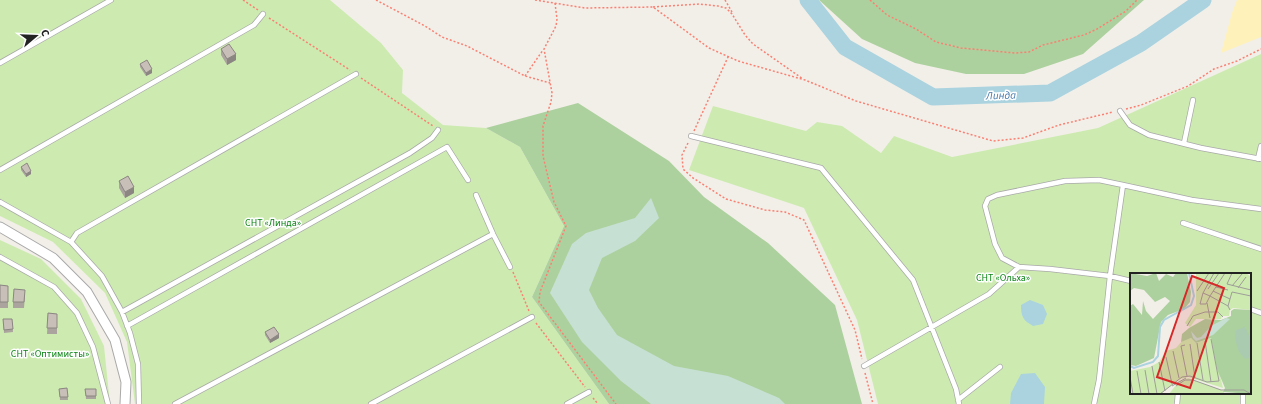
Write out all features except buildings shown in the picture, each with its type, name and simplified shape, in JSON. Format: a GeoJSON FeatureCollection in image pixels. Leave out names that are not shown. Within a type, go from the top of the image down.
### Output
{"type":"FeatureCollection","features":[{"type":"Feature","properties":{"kind":"street"},"geometry":{"type":"LineString","coordinates":[[0,227],[53,258],[88,292],[115,340],[126,382],[126,404]]}},
{"type":"Feature","properties":{"kind":"lane"},"geometry":{"type":"LineString","coordinates":[[0,63],[111,0]]}},
{"type":"Feature","properties":{"kind":"lane"},"geometry":{"type":"LineString","coordinates":[[0,170],[254,26],[263,14]]}},
{"type":"Feature","properties":{"kind":"lane"},"geometry":{"type":"LineString","coordinates":[[71,242],[77,232],[356,74]]}},
{"type":"Feature","properties":{"kind":"lane"},"geometry":{"type":"LineString","coordinates":[[1184,144],[1193,100]]}},
{"type":"Feature","properties":{"kind":"lane"},"geometry":{"type":"LineString","coordinates":[[1120,111],[1130,125],[1149,135],[1184,144],[1260,159],[1261,146]]}},
{"type":"Feature","properties":{"kind":"lane"},"geometry":{"type":"LineString","coordinates":[[122,312],[410,153],[432,138],[438,130]]}},
{"type":"Feature","properties":{"kind":"lane"},"geometry":{"type":"LineString","coordinates":[[691,136],[822,168],[913,280],[956,389],[958,402]]}},
{"type":"Feature","properties":{"kind":"lane"},"geometry":{"type":"LineString","coordinates":[[127,326],[447,147],[468,180]]}},
{"type":"Feature","properties":{"kind":"lane"},"geometry":{"type":"LineString","coordinates":[[1130,281],[1110,276],[1019,267],[1002,258],[995,244],[985,206],[988,199],[997,195],[1065,181],[1099,180],[1192,200],[1261,209]]}},
{"type":"Feature","properties":{"kind":"lane"},"geometry":{"type":"LineString","coordinates":[[1094,404],[1099,380],[1110,276],[1123,185]]}},
{"type":"Feature","properties":{"kind":"lane"},"geometry":{"type":"LineString","coordinates":[[476,195],[493,234],[510,267]]}},
{"type":"Feature","properties":{"kind":"lane"},"geometry":{"type":"LineString","coordinates":[[0,202],[71,242],[102,276],[122,312],[138,364],[139,404]]}},
{"type":"Feature","properties":{"kind":"lane"},"geometry":{"type":"LineString","coordinates":[[1183,223],[1261,249]]}},
{"type":"Feature","properties":{"kind":"lane"},"geometry":{"type":"LineString","coordinates":[[176,404],[493,234]]}},
{"type":"Feature","properties":{"kind":"lane"},"geometry":{"type":"LineString","coordinates":[[0,257],[54,287],[77,314],[93,347],[108,404]]}},
{"type":"Feature","properties":{"kind":"lane"},"geometry":{"type":"LineString","coordinates":[[864,366],[989,294],[1019,267]]}},
{"type":"Feature","properties":{"kind":"lane"},"geometry":{"type":"LineString","coordinates":[[1251,309],[1261,313]]}},
{"type":"Feature","properties":{"kind":"lane"},"geometry":{"type":"LineString","coordinates":[[371,404],[532,317]]}},
{"type":"Feature","properties":{"kind":"lane"},"geometry":{"type":"LineString","coordinates":[[958,402],[1000,367]]}},
{"type":"Feature","properties":{"kind":"lane"},"geometry":{"type":"LineString","coordinates":[[567,404],[589,392]]}},
{"type":"Feature","properties":{"kind":"lane"},"geometry":{"type":"LineString","coordinates":[[1177,404],[1178,394]]}},
{"type":"Feature","properties":{"kind":"path"},"geometry":{"type":"LineString","coordinates":[[376,0],[425,26],[442,38],[467,46],[525,76],[550,83]]}},
{"type":"Feature","properties":{"kind":"path"},"geometry":{"type":"LineString","coordinates":[[535,0],[585,8],[653,7],[699,4],[726,8],[732,14]]}},
{"type":"Feature","properties":{"kind":"path"},"geometry":{"type":"LineString","coordinates":[[725,0],[745,35],[753,44],[805,80]]}},
{"type":"Feature","properties":{"kind":"path"},"geometry":{"type":"LineString","coordinates":[[870,0],[887,14],[916,29],[936,42],[961,48],[1015,53],[1029,52],[1043,45],[1084,35],[1097,29],[1126,11],[1137,0]]}},
{"type":"Feature","properties":{"kind":"path"},"geometry":{"type":"LineString","coordinates":[[525,76],[544,49],[556,26],[557,19],[555,3]]}},
{"type":"Feature","properties":{"kind":"path"},"geometry":{"type":"LineString","coordinates":[[653,7],[709,48],[738,61],[805,80],[856,100],[993,141],[1023,138],[1059,125],[1141,105],[1188,86],[1214,69],[1237,61],[1261,49]]}},
{"type":"Feature","properties":{"kind":"path"},"geometry":{"type":"LineString","coordinates":[[544,49],[552,93],[551,102],[543,126],[543,156],[554,202],[566,226],[540,292],[539,302],[616,404]]}},
{"type":"Feature","properties":{"kind":"path"},"geometry":{"type":"LineString","coordinates":[[728,57],[682,155],[683,169],[693,178],[726,199],[765,210],[785,212],[804,220],[855,330],[873,404]]}},
{"type":"Feature","properties":{"kind":"path"},"geometry":{"type":"LineString","coordinates":[[510,267],[532,317],[598,404]]}},
{"type":"Feature","properties":{"kind":"green space","name":"СНТ «Линда»"},"geometry":{"type":"Polygon","coordinates":[[[0,0],[330,0],[381,43],[403,70],[402,93],[443,125],[486,128],[520,147],[564,226],[532,297],[609,404],[135,404],[127,342],[105,293],[53,242],[0,216],[0,0]]]}},
{"type":"Feature","properties":{"kind":"green space"},"geometry":{"type":"Polygon","coordinates":[[[819,0],[1144,0],[1083,54],[1024,74],[966,74],[915,63],[862,39],[819,0]]]}},
{"type":"Feature","properties":{"kind":"green space","name":"СНТ «Ольха»"},"geometry":{"type":"Polygon","coordinates":[[[1261,54],[1261,404],[878,404],[857,320],[804,208],[689,170],[713,106],[806,131],[817,122],[842,126],[881,153],[894,136],[952,157],[1098,128],[1261,54]]]}},
{"type":"Feature","properties":{"kind":"green space"},"geometry":{"type":"Polygon","coordinates":[[[578,103],[669,161],[704,197],[768,243],[835,305],[862,404],[609,404],[532,297],[564,226],[520,147],[486,128],[578,103]]]}},
{"type":"Feature","properties":{"kind":"green space"},"geometry":{"type":"Polygon","coordinates":[[[651,198],[659,218],[635,241],[602,258],[589,290],[598,308],[617,335],[674,366],[728,376],[779,398],[785,404],[651,404],[621,381],[582,342],[550,293],[572,244],[586,233],[635,218],[651,198]]]}},
{"type":"Feature","properties":{"kind":"green space","name":"СНТ «Оптимисты»"},"geometry":{"type":"Polygon","coordinates":[[[0,240],[41,259],[81,299],[104,346],[110,404],[0,404],[0,240]]]}},
{"type":"Feature","properties":{"kind":"sand"},"geometry":{"type":"Polygon","coordinates":[[[1237,0],[1261,0],[1261,37],[1221,53],[1232,13],[1237,0]]]}},
{"type":"Feature","properties":{"kind":"water"},"geometry":{"type":"Polygon","coordinates":[[[1030,300],[1043,305],[1047,314],[1043,324],[1033,326],[1023,318],[1021,305],[1030,300]]]}},
{"type":"Feature","properties":{"kind":"water"},"geometry":{"type":"Polygon","coordinates":[[[1035,373],[1045,387],[1044,404],[1010,404],[1011,393],[1021,374],[1035,373]]]}},
{"type":"Feature","properties":{"kind":"waterway","name":"Линда"},"geometry":{"type":"LineString","coordinates":[[808,0],[845,47],[933,97],[1050,93],[1141,43],[1203,0]]}}]}
